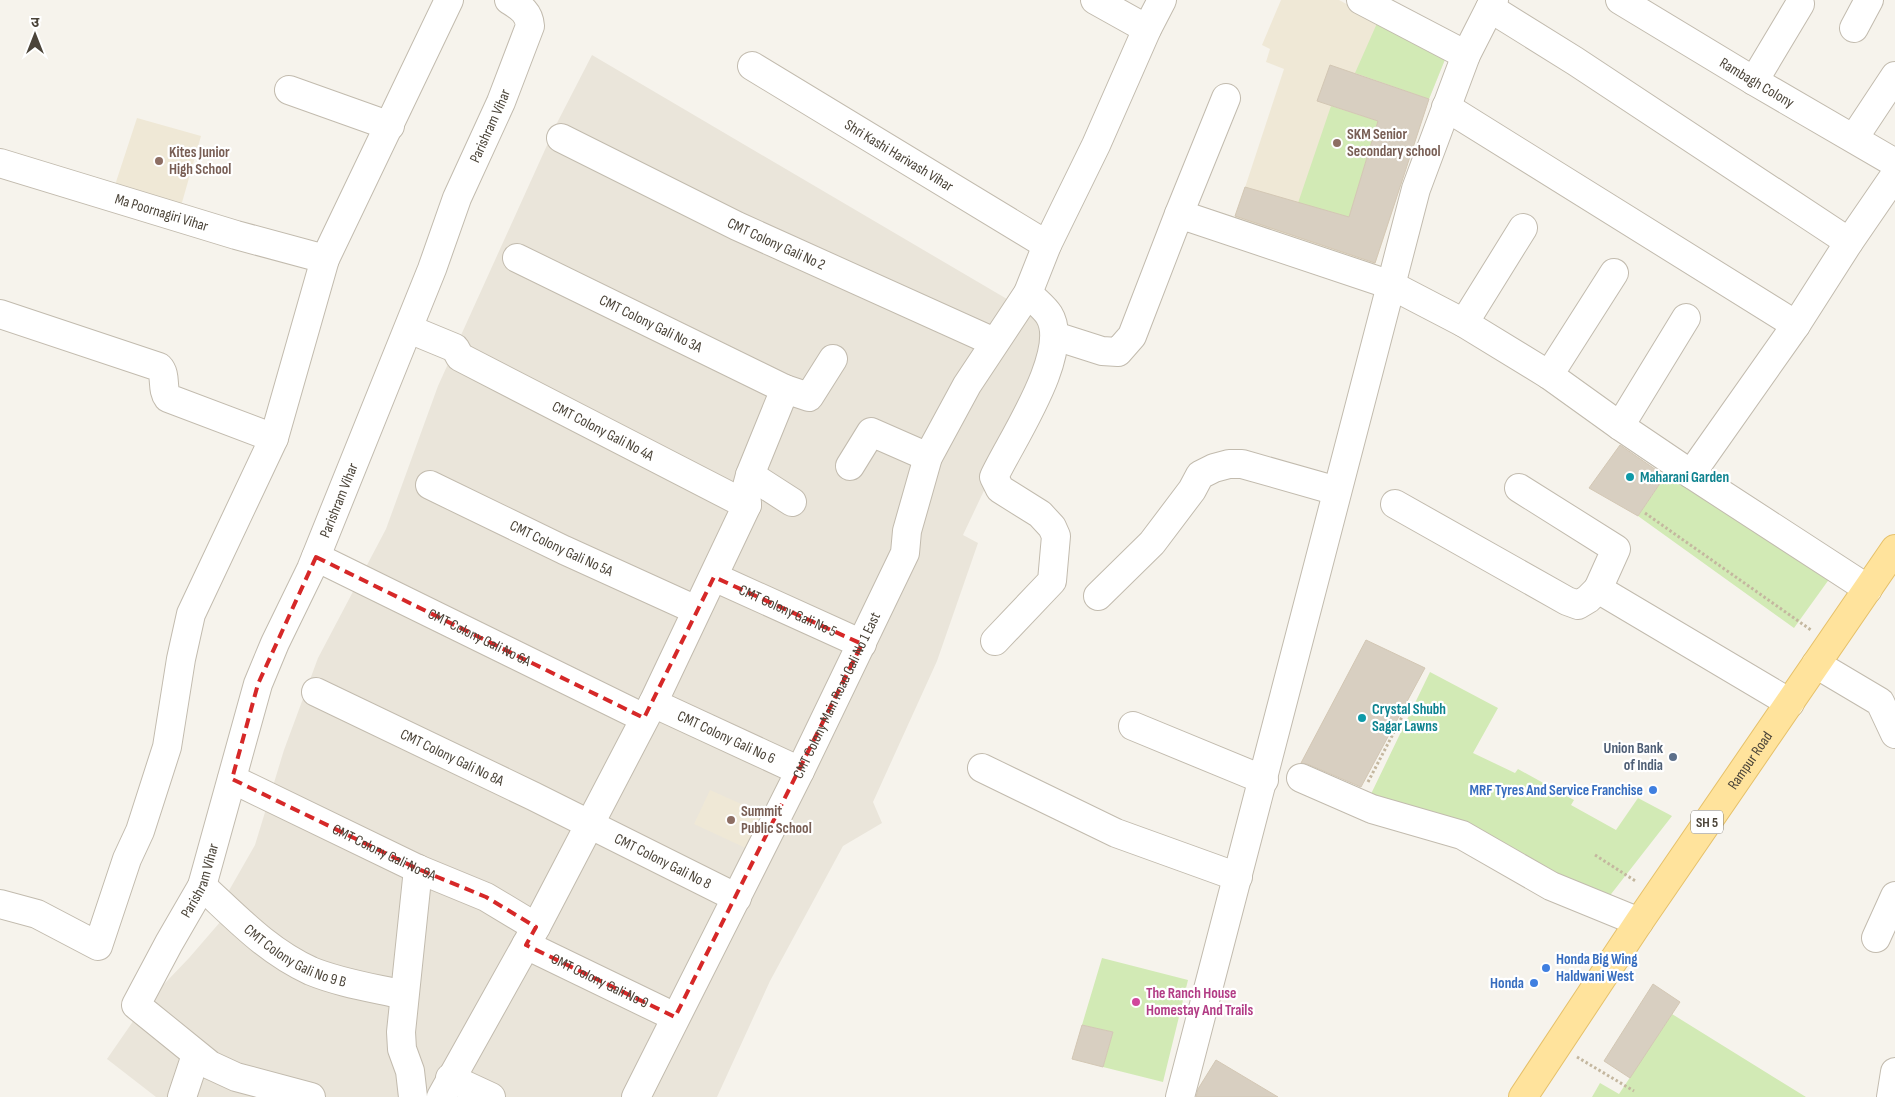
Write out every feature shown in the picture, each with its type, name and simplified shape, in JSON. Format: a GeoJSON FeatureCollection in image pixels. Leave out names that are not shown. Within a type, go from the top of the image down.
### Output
{"type":"FeatureCollection","features":[{"type":"Feature","properties":{"kind":"main road","name":"Rampur Road"},"geometry":{"type":"LineString","coordinates":[[1523,1097],[1639,922],[1895,549]]}},
{"type":"Feature","properties":{"kind":"street"},"geometry":{"type":"LineString","coordinates":[[0,904],[37,914],[98,946],[127,859],[140,830],[167,747],[181,659],[191,614],[274,438],[325,259],[449,0]]}},
{"type":"Feature","properties":{"kind":"street","name":"Parishram Vihar"},"geometry":{"type":"LineString","coordinates":[[196,1055],[136,1005],[202,886],[258,684],[275,643],[316,557],[409,329],[457,198],[501,102],[530,26],[529,18],[525,12],[509,0]]}},
{"type":"Feature","properties":{"kind":"street"},"geometry":{"type":"LineString","coordinates":[[1095,0],[1147,29]]}},
{"type":"Feature","properties":{"kind":"street","name":"CMT Colony Main Road Gali No 1 East"},"geometry":{"type":"LineString","coordinates":[[636,1097],[800,772],[905,554],[908,531],[928,457],[964,391],[994,342],[1028,293],[1047,245],[1096,145],[1147,29],[1162,0]]}},
{"type":"Feature","properties":{"kind":"street"},"geometry":{"type":"LineString","coordinates":[[1361,0],[1460,52]]}},
{"type":"Feature","properties":{"kind":"street","name":"Rambagh Colony"},"geometry":{"type":"LineString","coordinates":[[1620,0],[1647,7],[1754,81],[1895,163]]}},
{"type":"Feature","properties":{"kind":"street"},"geometry":{"type":"LineString","coordinates":[[1854,28],[1869,0]]}},
{"type":"Feature","properties":{"kind":"street"},"geometry":{"type":"LineString","coordinates":[[1180,1097],[1230,875],[1383,282],[1446,107],[1460,52],[1492,4],[1849,242]]}},
{"type":"Feature","properties":{"kind":"street"},"geometry":{"type":"LineString","coordinates":[[1754,81],[1800,4]]}},
{"type":"Feature","properties":{"kind":"street","name":"Shri Kashi Harivash Vihar"},"geometry":{"type":"LineString","coordinates":[[752,66],[1047,245]]}},
{"type":"Feature","properties":{"kind":"street"},"geometry":{"type":"LineString","coordinates":[[1854,138],[1895,76]]}},
{"type":"Feature","properties":{"kind":"street"},"geometry":{"type":"LineString","coordinates":[[289,90],[390,126]]}},
{"type":"Feature","properties":{"kind":"street"},"geometry":{"type":"LineString","coordinates":[[1055,336],[1102,351],[1118,352],[1132,336],[1226,98]]}},
{"type":"Feature","properties":{"kind":"street"},"geometry":{"type":"LineString","coordinates":[[1446,107],[1796,325]]}},
{"type":"Feature","properties":{"kind":"street","name":"CMT Colony Gali No 2"},"geometry":{"type":"LineString","coordinates":[[561,138],[737,226],[994,342]]}},
{"type":"Feature","properties":{"kind":"street","name":"Ma Poornagiri Vihar"},"geometry":{"type":"LineString","coordinates":[[0,163],[236,235],[325,259]]}},
{"type":"Feature","properties":{"kind":"street"},"geometry":{"type":"LineString","coordinates":[[1691,474],[1796,325],[1895,175]]}},
{"type":"Feature","properties":{"kind":"street"},"geometry":{"type":"LineString","coordinates":[[1179,214],[1383,282],[1464,324],[1549,375],[1691,474],[1868,589]]}},
{"type":"Feature","properties":{"kind":"street"},"geometry":{"type":"LineString","coordinates":[[1464,324],[1523,228]]}},
{"type":"Feature","properties":{"kind":"street","name":"CMT Colony Gali No 3A"},"geometry":{"type":"LineString","coordinates":[[517,258],[785,389],[809,398],[833,359]]}},
{"type":"Feature","properties":{"kind":"street"},"geometry":{"type":"LineString","coordinates":[[1549,375],[1614,273]]}},
{"type":"Feature","properties":{"kind":"street"},"geometry":{"type":"LineString","coordinates":[[995,640],[1052,581],[1056,536],[1052,527],[1040,514],[1000,488],[994,477],[1034,406],[1049,363],[1055,336],[1050,316],[1028,293]]}},
{"type":"Feature","properties":{"kind":"street"},"geometry":{"type":"LineString","coordinates":[[0,314],[159,367],[163,373],[165,392],[168,398],[274,438]]}},
{"type":"Feature","properties":{"kind":"street"},"geometry":{"type":"LineString","coordinates":[[1620,426],[1686,318]]}},
{"type":"Feature","properties":{"kind":"street","name":"CMT Colony Gali No 4A"},"geometry":{"type":"LineString","coordinates":[[409,329],[455,348],[460,357],[747,505]]}},
{"type":"Feature","properties":{"kind":"street"},"geometry":{"type":"LineString","coordinates":[[491,1097],[445,1087],[531,936],[648,710],[714,577],[747,505],[746,490],[750,476],[785,389]]}},
{"type":"Feature","properties":{"kind":"street"},"geometry":{"type":"LineString","coordinates":[[850,466],[871,432],[928,457]]}},
{"type":"Feature","properties":{"kind":"street"},"geometry":{"type":"LineString","coordinates":[[1098,596],[1152,543],[1192,490],[1200,475],[1214,468],[1230,464],[1242,464],[1331,489]]}},
{"type":"Feature","properties":{"kind":"street"},"geometry":{"type":"LineString","coordinates":[[750,476],[792,502]]}},
{"type":"Feature","properties":{"kind":"street","name":"CMT Colony Gali No 5A"},"geometry":{"type":"LineString","coordinates":[[430,485],[564,550],[696,610]]}},
{"type":"Feature","properties":{"kind":"street"},"geometry":{"type":"LineString","coordinates":[[1395,504],[1567,601],[1578,605],[1588,599],[1598,589],[1616,549],[1519,488]]}},
{"type":"Feature","properties":{"kind":"street","name":"CMT Colony Gali No 6A"},"geometry":{"type":"LineString","coordinates":[[316,557],[648,710]]}},
{"type":"Feature","properties":{"kind":"street","name":"CMT Colony Gali No 5"},"geometry":{"type":"LineString","coordinates":[[714,577],[862,644]]}},
{"type":"Feature","properties":{"kind":"street"},"geometry":{"type":"LineString","coordinates":[[1598,589],[1790,703]]}},
{"type":"Feature","properties":{"kind":"street"},"geometry":{"type":"LineString","coordinates":[[1823,654],[1880,702],[1895,734]]}},
{"type":"Feature","properties":{"kind":"street","name":"CMT Colony Gali No 8A"},"geometry":{"type":"LineString","coordinates":[[316,692],[588,824]]}},
{"type":"Feature","properties":{"kind":"street","name":"CMT Colony Gali No 6"},"geometry":{"type":"LineString","coordinates":[[648,710],[800,772]]}},
{"type":"Feature","properties":{"kind":"street"},"geometry":{"type":"LineString","coordinates":[[1133,726],[1256,777]]}},
{"type":"Feature","properties":{"kind":"street"},"geometry":{"type":"LineString","coordinates":[[982,768],[1116,833],[1230,875]]}},
{"type":"Feature","properties":{"kind":"street"},"geometry":{"type":"LineString","coordinates":[[1301,778],[1372,809],[1462,835],[1551,886],[1639,922]]}},
{"type":"Feature","properties":{"kind":"street","name":"CMT Colony Gali No 9A"},"geometry":{"type":"LineString","coordinates":[[232,779],[418,869],[486,897],[531,936]]}},
{"type":"Feature","properties":{"kind":"street","name":"CMT Colony Gali No 8"},"geometry":{"type":"LineString","coordinates":[[588,824],[737,898]]}},
{"type":"Feature","properties":{"kind":"street"},"geometry":{"type":"LineString","coordinates":[[413,1097],[410,1071],[402,1049],[401,1032],[418,869]]}},
{"type":"Feature","properties":{"kind":"street","name":"CMT Colony Gali No 9 B"},"geometry":{"type":"LineString","coordinates":[[202,886],[246,929],[278,952],[311,971],[353,984],[404,995]]}},
{"type":"Feature","properties":{"kind":"street"},"geometry":{"type":"LineString","coordinates":[[1876,938],[1895,896]]}},
{"type":"Feature","properties":{"kind":"street","name":"CMT Colony Gali No 9"},"geometry":{"type":"LineString","coordinates":[[531,936],[676,1017]]}},
{"type":"Feature","properties":{"kind":"street"},"geometry":{"type":"LineString","coordinates":[[182,1097],[196,1055],[210,1065],[236,1077],[311,1097]]}},
{"type":"Feature","properties":{"kind":"street"},"geometry":{"type":"LineString","coordinates":[[1891,1097],[1895,1072]]}},
{"type":"Feature","properties":{"kind":"path"},"geometry":{"type":"LineString","coordinates":[[1645,513],[1823,654]]}},
{"type":"Feature","properties":{"kind":"path"},"geometry":{"type":"LineString","coordinates":[[1358,803],[1406,711]]}},
{"type":"Feature","properties":{"kind":"path"},"geometry":{"type":"LineString","coordinates":[[1596,855],[1657,896]]}},
{"type":"Feature","properties":{"kind":"path"},"geometry":{"type":"LineString","coordinates":[[1558,1044],[1634,1091]]}},
{"type":"Feature","properties":{"kind":"highlighted area"},"geometry":{"type":"Polygon","coordinates":[[[316,557],[644,718],[714,577],[862,644],[675,1017],[526,945],[536,927],[486,897],[418,869],[232,779],[258,684],[316,557]]]}},
{"type":"Feature","properties":{"kind":"shaded area","name":"SKM Senior Secondary school"},"geometry":{"type":"Polygon","coordinates":[[[1281,0],[1339,0],[1446,57],[1429,99],[1373,271],[1233,224],[1284,69],[1266,62],[1270,49],[1262,45],[1281,0]]]}},
{"type":"Feature","properties":{"kind":"shaded area"},"geometry":{"type":"Polygon","coordinates":[[[592,55],[1046,322],[1046,349],[1015,425],[963,535],[978,543],[937,661],[873,802],[882,823],[843,846],[770,981],[717,1097],[156,1097],[107,1059],[145,1004],[221,921],[227,894],[255,845],[284,750],[318,658],[386,529],[438,386],[558,121],[592,55]]]}},
{"type":"Feature","properties":{"kind":"shaded area","name":"Kites Junior High School"},"geometry":{"type":"Polygon","coordinates":[[[137,118],[201,136],[181,206],[115,185],[137,118]]]}},
{"type":"Feature","properties":{"kind":"shaded area","name":"Summit Public School"},"geometry":{"type":"Polygon","coordinates":[[[710,790],[768,816],[750,850],[694,824],[710,790]]]}},
{"type":"Feature","properties":{"kind":"green space"},"geometry":{"type":"Polygon","coordinates":[[[1378,21],[1446,57],[1429,99],[1355,73],[1378,21]]]}},
{"type":"Feature","properties":{"kind":"green space"},"geometry":{"type":"Polygon","coordinates":[[[1331,106],[1378,121],[1349,217],[1298,203],[1331,106]]]}},
{"type":"Feature","properties":{"kind":"green space"},"geometry":{"type":"Polygon","coordinates":[[[1672,466],[1830,578],[1794,628],[1638,516],[1672,466]]]}},
{"type":"Feature","properties":{"kind":"green space"},"geometry":{"type":"Polygon","coordinates":[[[1430,672],[1498,708],[1473,753],[1515,773],[1518,769],[1574,800],[1571,805],[1616,830],[1638,798],[1672,816],[1608,898],[1556,883],[1452,820],[1371,794],[1430,672]]]}},
{"type":"Feature","properties":{"kind":"green space"},"geometry":{"type":"Polygon","coordinates":[[[1102,958],[1188,980],[1163,1082],[1103,1067],[1113,1032],[1082,1025],[1102,958]]]}},
{"type":"Feature","properties":{"kind":"green space"},"geometry":{"type":"Polygon","coordinates":[[[1672,1014],[1806,1097],[1592,1097],[1600,1083],[1619,1094],[1672,1014]]]}},
{"type":"Feature","properties":{"kind":"building"},"geometry":{"type":"Polygon","coordinates":[[[1330,65],[1429,99],[1375,263],[1235,216],[1245,187],[1349,217],[1378,121],[1317,101],[1330,65]]]}},
{"type":"Feature","properties":{"kind":"building","name":"Maharani Garden"},"geometry":{"type":"Polygon","coordinates":[[[1620,445],[1665,476],[1638,516],[1589,488],[1620,445]]]}},
{"type":"Feature","properties":{"kind":"building","name":"Crystal Shubh Sagar Lawns"},"geometry":{"type":"Polygon","coordinates":[[[1366,640],[1425,668],[1361,787],[1301,763],[1366,640]]]}},
{"type":"Feature","properties":{"kind":"building"},"geometry":{"type":"Polygon","coordinates":[[[1653,984],[1680,1002],[1630,1078],[1604,1061],[1653,984]]]}},
{"type":"Feature","properties":{"kind":"building"},"geometry":{"type":"Polygon","coordinates":[[[1082,1025],[1113,1032],[1103,1067],[1072,1059],[1082,1025]]]}},
{"type":"Feature","properties":{"kind":"building"},"geometry":{"type":"Polygon","coordinates":[[[1216,1060],[1278,1097],[1196,1097],[1198,1089],[1216,1060]]]}},
{"type":"Feature","properties":{"kind":"place","name":"SKM Senior Secondary school"},"geometry":{"type":"Point","coordinates":[1337,143]}},
{"type":"Feature","properties":{"kind":"place","name":"Kites Junior High School"},"geometry":{"type":"Point","coordinates":[159,161]}},
{"type":"Feature","properties":{"kind":"place","name":"Maharani Garden"},"geometry":{"type":"Point","coordinates":[1630,477]}},
{"type":"Feature","properties":{"kind":"place","name":"Crystal Shubh Sagar Lawns"},"geometry":{"type":"Point","coordinates":[1362,718]}},
{"type":"Feature","properties":{"kind":"place","name":"Union Bank of India"},"geometry":{"type":"Point","coordinates":[1673,757]}},
{"type":"Feature","properties":{"kind":"place","name":"MRF Tyres And Service Franchise"},"geometry":{"type":"Point","coordinates":[1653,790]}},
{"type":"Feature","properties":{"kind":"place","name":"Summit Public School"},"geometry":{"type":"Point","coordinates":[731,820]}},
{"type":"Feature","properties":{"kind":"place","name":"Honda Big Wing Haldwani West"},"geometry":{"type":"Point","coordinates":[1546,968]}},
{"type":"Feature","properties":{"kind":"place","name":"Honda"},"geometry":{"type":"Point","coordinates":[1534,983]}},
{"type":"Feature","properties":{"kind":"place","name":"The Ranch House Homestay And Trails"},"geometry":{"type":"Point","coordinates":[1136,1002]}}]}
